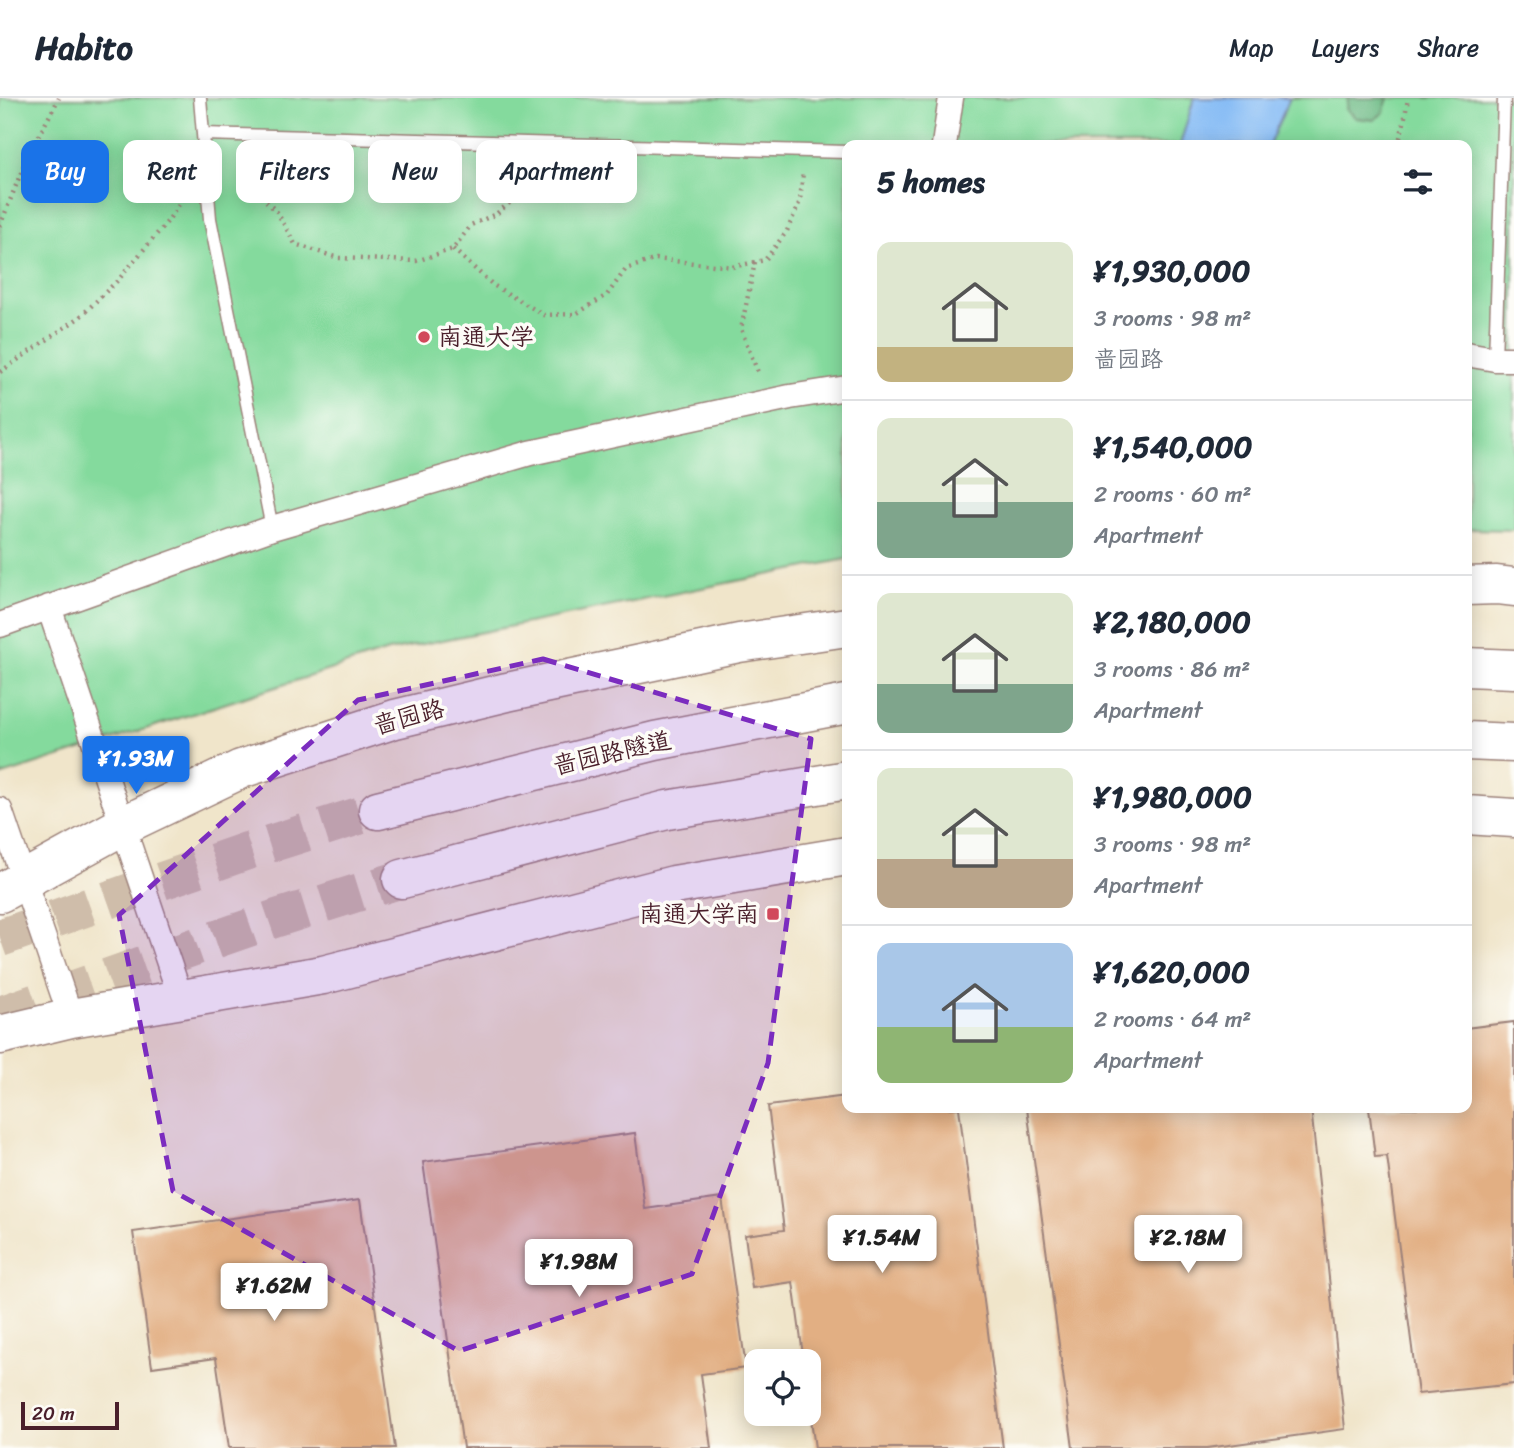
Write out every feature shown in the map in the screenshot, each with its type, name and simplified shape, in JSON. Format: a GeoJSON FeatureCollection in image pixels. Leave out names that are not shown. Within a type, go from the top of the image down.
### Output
{"type":"FeatureCollection","features":[{"type":"Feature","properties":{"kind":"main road"},"geometry":{"type":"LineString","coordinates":[[1472,586],[1514,587]]}},
{"type":"Feature","properties":{"kind":"main road","name":"啬园路"},"geometry":{"type":"LineString","coordinates":[[13,887],[122,827],[241,769],[395,719],[507,692],[739,643],[842,628]]}},
{"type":"Feature","properties":{"kind":"main road"},"geometry":{"type":"LineString","coordinates":[[1472,667],[1514,668]]}},
{"type":"Feature","properties":{"kind":"main road","name":"啬园路隧道"},"geometry":{"type":"LineString","coordinates":[[379,810],[655,741],[842,705]]}},
{"type":"Feature","properties":{"kind":"main road"},"geometry":{"type":"LineString","coordinates":[[1472,741],[1514,743]]}},
{"type":"Feature","properties":{"kind":"main road"},"geometry":{"type":"LineString","coordinates":[[402,879],[667,810],[842,781]]}},
{"type":"Feature","properties":{"kind":"main road"},"geometry":{"type":"LineString","coordinates":[[1472,815],[1514,818]]}},
{"type":"Feature","properties":{"kind":"main road"},"geometry":{"type":"LineString","coordinates":[[0,1035],[71,1018],[323,975],[674,885],[842,857]]}},
{"type":"Feature","properties":{"kind":"street"},"geometry":{"type":"LineString","coordinates":[[945,140],[951,98]]}},
{"type":"Feature","properties":{"kind":"street"},"geometry":{"type":"LineString","coordinates":[[1472,355],[1505,359]]}},
{"type":"Feature","properties":{"kind":"street"},"geometry":{"type":"LineString","coordinates":[[0,625],[272,528],[530,453],[770,401],[842,389]]}},
{"type":"Feature","properties":{"kind":"street"},"geometry":{"type":"LineString","coordinates":[[49,607],[181,999]]}},
{"type":"Feature","properties":{"kind":"street"},"geometry":{"type":"LineString","coordinates":[[0,810],[13,887],[71,1018]]}},
{"type":"Feature","properties":{"kind":"lane"},"geometry":{"type":"LineString","coordinates":[[200,98],[204,140]]}},
{"type":"Feature","properties":{"kind":"lane"},"geometry":{"type":"LineString","coordinates":[[1504,98],[1505,359]]}},
{"type":"Feature","properties":{"kind":"lane"},"geometry":{"type":"LineString","coordinates":[[203,134],[476,141]]}},
{"type":"Feature","properties":{"kind":"lane"},"geometry":{"type":"LineString","coordinates":[[637,146],[842,152]]}},
{"type":"Feature","properties":{"kind":"lane"},"geometry":{"type":"LineString","coordinates":[[209,203],[272,528]]}},
{"type":"Feature","properties":{"kind":"path"},"geometry":{"type":"LineString","coordinates":[[0,226],[26,160],[59,98]]}},
{"type":"Feature","properties":{"kind":"path"},"geometry":{"type":"LineString","coordinates":[[1399,140],[1408,98]]}},
{"type":"Feature","properties":{"kind":"path"},"geometry":{"type":"LineString","coordinates":[[233,135],[262,197],[277,212],[295,244],[338,258],[416,261],[453,249],[471,225],[496,214],[509,203]]}},
{"type":"Feature","properties":{"kind":"path"},"geometry":{"type":"LineString","coordinates":[[453,249],[493,285],[544,315],[576,314],[607,295],[626,269],[656,259],[732,267],[765,260],[787,231],[800,201],[804,151]]}},
{"type":"Feature","properties":{"kind":"path"},"geometry":{"type":"LineString","coordinates":[[0,372],[80,317],[119,279],[179,203]]}},
{"type":"Feature","properties":{"kind":"path"},"geometry":{"type":"LineString","coordinates":[[755,261],[741,329],[770,401]]}},
{"type":"Feature","properties":{"kind":"highlighted area"},"geometry":{"type":"Polygon","coordinates":[[[543,659],[811,739],[768,1063],[692,1274],[459,1351],[173,1191],[119,915],[358,700],[543,659]]]}},
{"type":"Feature","properties":{"kind":"green space","name":"南通大学"},"geometry":{"type":"Polygon","coordinates":[[[0,98],[1514,98],[1514,530],[1472,529],[1472,140],[842,140],[842,560],[388,651],[0,776],[0,98]]]}},
{"type":"Feature","properties":{"kind":"green space"},"geometry":{"type":"Polygon","coordinates":[[[1348,98],[1388,98],[1383,113],[1374,120],[1356,118],[1346,109],[1348,98]]]}},
{"type":"Feature","properties":{"kind":"water"},"geometry":{"type":"Polygon","coordinates":[[[1194,98],[1290,98],[1271,140],[1181,140],[1194,98]]]}},
{"type":"Feature","properties":{"kind":"building"},"geometry":{"type":"Polygon","coordinates":[[[1514,1022],[1514,1384],[1418,1394],[1387,1156],[1375,1157],[1370,1113],[1472,1113],[1472,1027],[1514,1022]]]}},
{"type":"Feature","properties":{"kind":"building"},"geometry":{"type":"Polygon","coordinates":[[[842,1097],[842,1113],[960,1113],[1003,1448],[815,1448],[812,1426],[821,1426],[821,1349],[802,1349],[793,1282],[752,1288],[745,1235],[784,1230],[768,1106],[842,1097]]]}},
{"type":"Feature","properties":{"kind":"building"},"geometry":{"type":"Polygon","coordinates":[[[1028,1113],[1312,1113],[1345,1429],[1207,1448],[1073,1448],[1028,1113]]]}},
{"type":"Feature","properties":{"kind":"building"},"geometry":{"type":"Polygon","coordinates":[[[635,1133],[645,1209],[722,1198],[744,1368],[701,1374],[711,1448],[463,1448],[423,1162],[635,1133]]]}},
{"type":"Feature","properties":{"kind":"building"},"geometry":{"type":"Polygon","coordinates":[[[360,1200],[395,1448],[229,1448],[216,1358],[152,1367],[133,1232],[360,1200]]]}},
{"type":"Feature","properties":{"kind":"tunnel"},"geometry":{"type":"LineString","coordinates":[[0,938],[247,851],[378,810]]}},
{"type":"Feature","properties":{"kind":"tunnel"},"geometry":{"type":"LineString","coordinates":[[0,1015],[277,918],[402,879]]}},
{"type":"Feature","properties":{"kind":"place","name":"南通大学"},"geometry":{"type":"Point","coordinates":[424,337]}},
{"type":"Feature","properties":{"kind":"place","name":"南通大学南"},"geometry":{"type":"Point","coordinates":[773,914]}}]}
